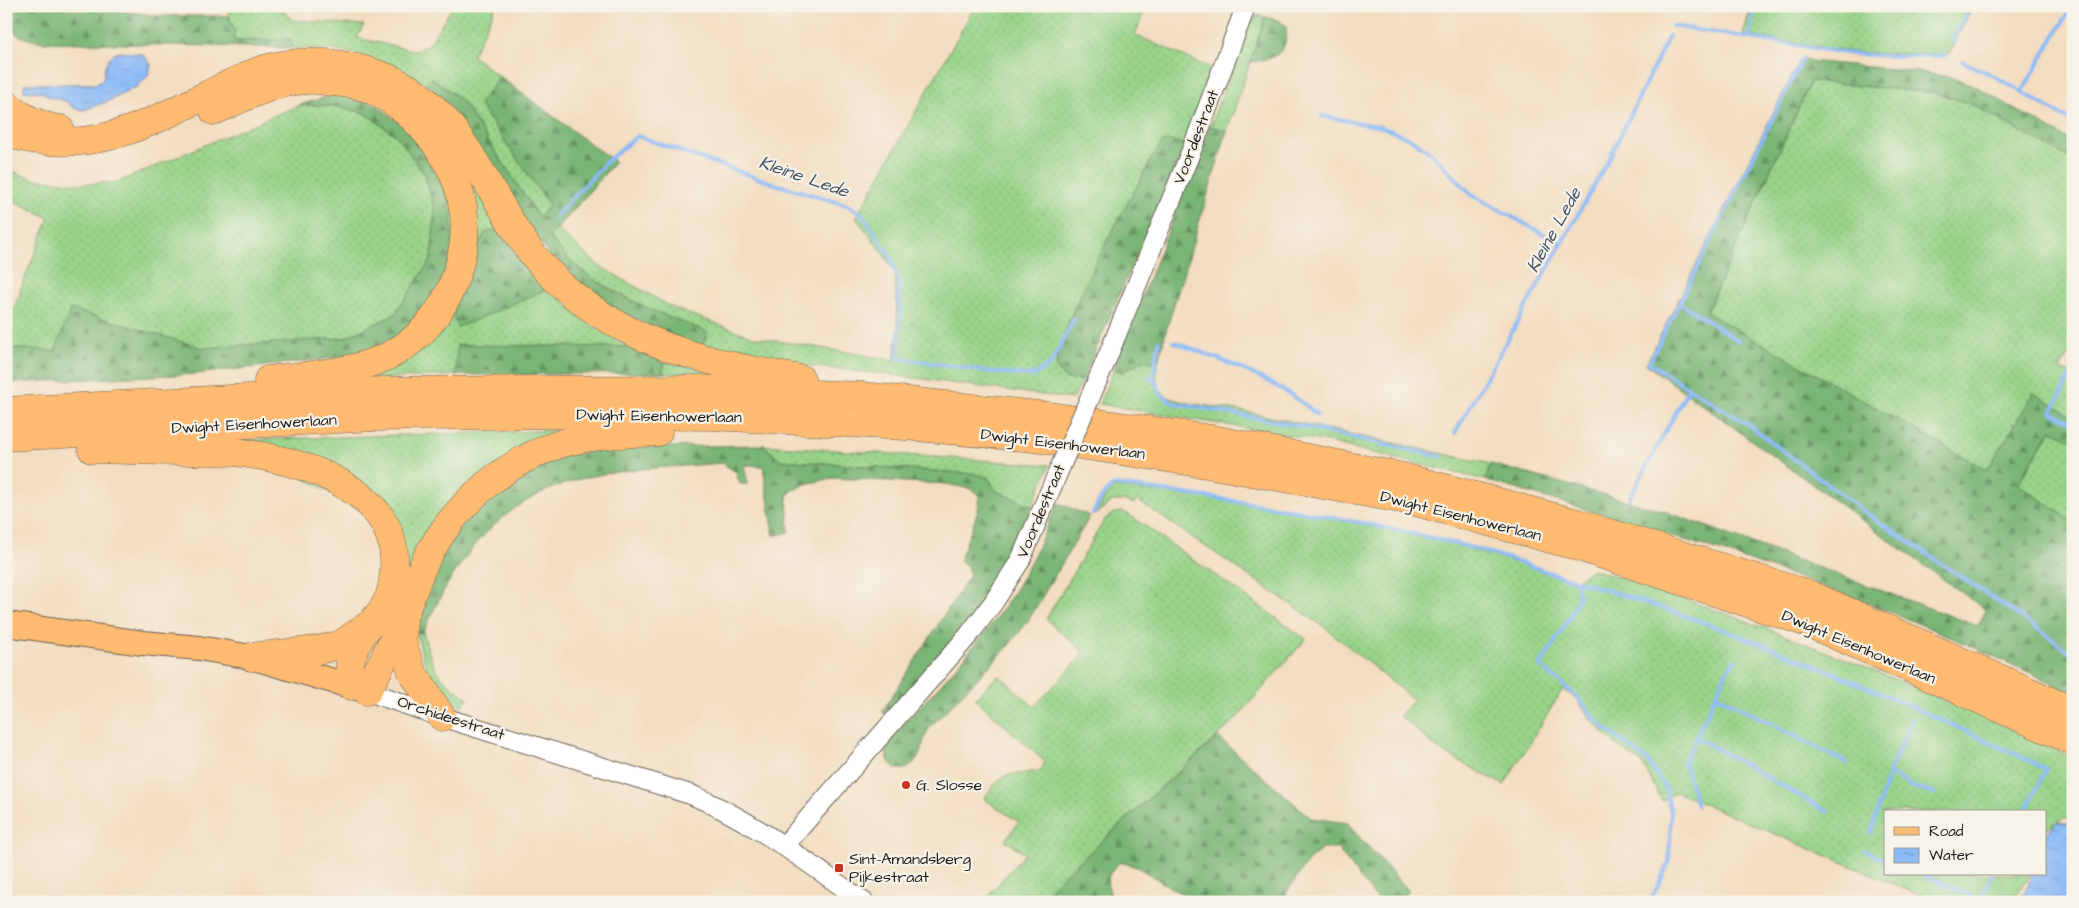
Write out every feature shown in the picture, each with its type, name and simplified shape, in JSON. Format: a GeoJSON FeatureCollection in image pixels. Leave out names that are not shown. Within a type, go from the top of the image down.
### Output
{"type":"FeatureCollection","features":[{"type":"Feature","properties":{"kind":"highway"},"geometry":{"type":"LineString","coordinates":[[6,133],[60,143],[92,141],[121,134],[156,120],[240,78],[268,68],[310,62],[332,62],[384,76],[410,89],[455,132],[502,210],[533,255],[557,281],[580,301],[603,317],[627,331],[668,348],[708,361],[812,380],[862,396]]}},
{"type":"Feature","properties":{"kind":"highway"},"geometry":{"type":"LineString","coordinates":[[6,148],[30,154],[72,157],[125,150],[172,132],[241,98],[281,84],[309,79],[357,85],[388,98],[413,117],[440,147],[456,178],[465,215],[464,250],[454,283],[441,308],[427,327],[403,347],[387,357],[363,366],[213,386],[165,401]]}},
{"type":"Feature","properties":{"kind":"highway"},"geometry":{"type":"LineString","coordinates":[[6,104],[32,121],[52,128],[97,130],[121,134]]}},
{"type":"Feature","properties":{"kind":"highway","name":"Dwight Eisenhowerlaan"},"geometry":{"type":"LineString","coordinates":[[6,411],[165,401],[381,391],[537,389],[699,390],[862,396],[1056,417],[1212,439],[1413,480],[1576,523],[1811,595],[2073,711]]}},
{"type":"Feature","properties":{"kind":"highway","name":"Dwight Eisenhowerlaan"},"geometry":{"type":"LineString","coordinates":[[6,437],[375,417],[548,414],[708,416],[854,423],[1034,438],[1213,465],[1412,501],[1576,546],[1808,623],[2073,741]]}},
{"type":"Feature","properties":{"kind":"highway"},"geometry":{"type":"LineString","coordinates":[[359,688],[397,632],[415,582],[431,550],[447,525],[474,495],[501,473],[528,457],[558,444],[602,435],[668,432],[758,433],[854,423]]}},
{"type":"Feature","properties":{"kind":"highway"},"geometry":{"type":"LineString","coordinates":[[6,442],[36,448],[235,452],[290,462],[336,480],[350,488],[373,507],[388,530],[394,555],[392,588],[386,605],[369,626],[355,648],[350,663],[359,688]]}},
{"type":"Feature","properties":{"kind":"highway"},"geometry":{"type":"LineString","coordinates":[[404,613],[402,642],[412,672],[442,717]]}},
{"type":"Feature","properties":{"kind":"highway"},"geometry":{"type":"LineString","coordinates":[[251,657],[318,650],[340,645],[369,626]]}},
{"type":"Feature","properties":{"kind":"main road","name":"Orchideestraat"},"geometry":{"type":"LineString","coordinates":[[6,624],[143,643],[199,648],[251,657],[359,688]]}},
{"type":"Feature","properties":{"kind":"street","name":"Voordestraat"},"geometry":{"type":"LineString","coordinates":[[784,846],[968,636],[993,603],[1020,561],[1107,358],[1192,149],[1246,6]]}},
{"type":"Feature","properties":{"kind":"street","name":"Orchideestraat"},"geometry":{"type":"LineString","coordinates":[[359,688],[442,717],[692,795],[720,807],[784,846],[864,902]]}},
{"type":"Feature","properties":{"kind":"green space"},"geometry":{"type":"Polygon","coordinates":[[[10,6],[122,6],[120,11],[159,16],[228,16],[235,30],[234,41],[291,39],[292,48],[44,42],[28,39],[15,33],[8,23],[10,6]]]}},
{"type":"Feature","properties":{"kind":"green space"},"geometry":{"type":"Polygon","coordinates":[[[228,6],[279,6],[292,20],[364,25],[357,38],[416,51],[430,43],[453,6],[496,6],[472,56],[500,77],[479,104],[550,206],[538,216],[462,101],[433,78],[426,84],[392,67],[356,54],[326,49],[292,48],[291,39],[234,41],[228,6]]]}},
{"type":"Feature","properties":{"kind":"green space"},"geometry":{"type":"Polygon","coordinates":[[[975,6],[1146,6],[1135,35],[1215,70],[1185,145],[1177,141],[1156,151],[1074,308],[1057,354],[1056,368],[1066,379],[1082,381],[1073,399],[892,375],[753,360],[702,347],[641,305],[593,279],[569,260],[548,236],[557,229],[599,266],[675,309],[754,337],[894,360],[898,331],[895,273],[881,250],[856,218],[975,6]]]}},
{"type":"Feature","properties":{"kind":"green space"},"geometry":{"type":"Polygon","coordinates":[[[1751,6],[1973,6],[1949,54],[1888,54],[1853,52],[1743,35],[1751,6]]]}},
{"type":"Feature","properties":{"kind":"green space"},"geometry":{"type":"Polygon","coordinates":[[[1260,15],[1265,17],[1227,131],[1210,126],[1250,21],[1260,15]]]}},
{"type":"Feature","properties":{"kind":"green space"},"geometry":{"type":"Polygon","coordinates":[[[1265,17],[1281,21],[1286,27],[1285,44],[1278,54],[1266,59],[1250,62],[1265,17]]]}},
{"type":"Feature","properties":{"kind":"green space"},"geometry":{"type":"Polygon","coordinates":[[[1800,60],[1920,72],[1955,78],[1975,86],[2073,142],[2073,160],[1969,103],[1935,93],[1811,81],[1706,312],[1987,470],[2034,393],[2073,417],[2073,440],[2051,429],[2018,484],[2073,522],[2073,693],[1939,632],[1811,582],[1672,536],[1485,480],[1491,464],[1664,511],[1978,626],[1986,610],[1646,364],[1800,60]]]}},
{"type":"Feature","properties":{"kind":"green space"},"geometry":{"type":"Polygon","coordinates":[[[500,77],[615,162],[549,236],[569,259],[600,283],[634,302],[708,332],[702,347],[667,334],[618,311],[569,278],[529,231],[452,110],[426,84],[432,78],[462,101],[538,216],[550,206],[479,104],[500,77]]]}},
{"type":"Feature","properties":{"kind":"green space"},"geometry":{"type":"Polygon","coordinates":[[[1811,81],[1935,93],[1970,103],[2073,160],[2073,345],[2060,369],[2073,374],[2073,417],[2034,393],[1987,470],[1706,313],[1811,81]]]}},
{"type":"Feature","properties":{"kind":"green space"},"geometry":{"type":"Polygon","coordinates":[[[337,94],[377,105],[418,138],[450,196],[453,245],[437,295],[406,330],[367,354],[195,374],[6,383],[6,348],[55,351],[71,309],[203,348],[344,338],[394,315],[431,260],[435,210],[425,175],[398,137],[365,113],[336,106],[299,105],[337,94]]]}},
{"type":"Feature","properties":{"kind":"green space"},"geometry":{"type":"Polygon","coordinates":[[[415,101],[548,289],[593,326],[629,347],[458,345],[456,375],[358,380],[454,299],[415,101]]]}},
{"type":"Feature","properties":{"kind":"green space"},"geometry":{"type":"Polygon","coordinates":[[[299,105],[336,106],[365,113],[398,137],[425,175],[435,210],[431,260],[394,315],[344,338],[203,348],[72,310],[55,351],[6,348],[6,305],[14,307],[21,293],[19,293],[49,218],[6,197],[6,169],[34,179],[81,184],[118,182],[299,105]]]}},
{"type":"Feature","properties":{"kind":"green space"},"geometry":{"type":"Polygon","coordinates":[[[1210,126],[1227,131],[1158,363],[1143,360],[1122,372],[1114,369],[1121,349],[1210,126]]]}},
{"type":"Feature","properties":{"kind":"green space"},"geometry":{"type":"Polygon","coordinates":[[[1168,140],[1185,145],[1082,381],[1066,379],[1056,368],[1062,342],[1076,304],[1108,238],[1156,151],[1163,142],[1168,140]]]}},
{"type":"Feature","properties":{"kind":"green space"},"geometry":{"type":"Polygon","coordinates":[[[502,229],[548,289],[457,327],[453,314],[479,242],[486,232],[502,229]]]}},
{"type":"Feature","properties":{"kind":"green space"},"geometry":{"type":"Polygon","coordinates":[[[457,345],[629,347],[665,362],[662,373],[456,375],[457,345]]]}},
{"type":"Feature","properties":{"kind":"green space"},"geometry":{"type":"Polygon","coordinates":[[[1143,360],[1158,363],[1157,377],[1159,386],[1164,394],[1174,399],[1193,404],[1242,411],[1491,464],[1485,480],[1323,441],[1099,404],[1114,369],[1122,372],[1143,360]]]}},
{"type":"Feature","properties":{"kind":"green space"},"geometry":{"type":"Polygon","coordinates":[[[665,362],[721,373],[724,376],[662,373],[665,362]]]}},
{"type":"Feature","properties":{"kind":"green space"},"geometry":{"type":"Polygon","coordinates":[[[2052,429],[2073,440],[2073,522],[2018,484],[2052,429]]]}},
{"type":"Feature","properties":{"kind":"green space"},"geometry":{"type":"Polygon","coordinates":[[[572,430],[389,627],[398,532],[239,440],[572,430]]]}},
{"type":"Feature","properties":{"kind":"green space"},"geometry":{"type":"Polygon","coordinates":[[[763,445],[1050,465],[1032,506],[996,491],[987,477],[975,474],[779,460],[763,445]]]}},
{"type":"Feature","properties":{"kind":"green space"},"geometry":{"type":"Polygon","coordinates":[[[763,445],[780,460],[975,474],[988,477],[996,491],[1032,506],[1007,561],[978,608],[950,645],[889,715],[882,712],[970,575],[967,566],[960,560],[978,511],[979,496],[972,489],[946,484],[833,478],[805,484],[787,496],[789,532],[774,536],[763,466],[744,465],[748,484],[740,484],[736,472],[722,463],[608,473],[575,481],[543,492],[513,510],[485,535],[453,575],[423,632],[417,633],[420,600],[442,553],[472,515],[496,491],[541,466],[568,455],[604,450],[763,445]]]}},
{"type":"Feature","properties":{"kind":"green space"},"geometry":{"type":"Polygon","coordinates":[[[1116,487],[1255,504],[1325,515],[1416,534],[1575,581],[1592,569],[1702,605],[1810,645],[1906,684],[2073,758],[2073,821],[2065,817],[2046,829],[2046,810],[1884,810],[1884,876],[2029,876],[2012,902],[1936,902],[1676,792],[1662,801],[1643,764],[1613,742],[1594,723],[1576,699],[1563,689],[1504,785],[1439,750],[1400,716],[1414,700],[1323,626],[1137,500],[1134,504],[1125,501],[1112,501],[1096,515],[1105,497],[1116,487]]]}},
{"type":"Feature","properties":{"kind":"green space"},"geometry":{"type":"Polygon","coordinates":[[[1058,503],[1090,516],[1028,621],[1005,650],[930,727],[916,761],[906,768],[896,768],[888,760],[887,742],[965,657],[1007,603],[1028,567],[1058,503]]]}},
{"type":"Feature","properties":{"kind":"green space"},"geometry":{"type":"Polygon","coordinates":[[[1122,512],[1128,514],[1306,639],[1232,723],[1059,880],[1038,902],[992,902],[987,897],[1025,854],[1005,840],[1019,822],[984,799],[991,788],[1003,777],[1041,770],[1045,762],[975,698],[999,675],[1034,707],[1085,653],[1046,619],[1105,519],[1115,513],[1122,512]]]}},
{"type":"Feature","properties":{"kind":"green space"},"geometry":{"type":"Polygon","coordinates":[[[423,632],[437,671],[448,684],[468,698],[461,707],[443,690],[431,674],[423,657],[417,633],[423,632]]]}},
{"type":"Feature","properties":{"kind":"green space"},"geometry":{"type":"Polygon","coordinates":[[[1218,737],[1311,818],[1348,823],[1409,891],[1398,902],[1379,902],[1337,848],[1322,849],[1309,860],[1280,902],[1195,902],[1137,867],[1120,862],[1111,872],[1108,880],[1114,902],[1038,902],[1059,880],[1218,737]]]}},
{"type":"Feature","properties":{"kind":"water"},"geometry":{"type":"Polygon","coordinates":[[[119,52],[143,54],[151,65],[148,76],[136,87],[111,100],[84,110],[75,109],[66,101],[49,97],[42,92],[24,91],[24,84],[97,84],[104,78],[109,59],[119,52]]]}},
{"type":"Feature","properties":{"kind":"water"},"geometry":{"type":"Polygon","coordinates":[[[2057,822],[2073,824],[2073,902],[2017,902],[2027,888],[2031,876],[2046,876],[2047,832],[2057,822]]]}},
{"type":"Feature","properties":{"kind":"waterway"},"geometry":{"type":"LineString","coordinates":[[1749,38],[1755,6]]}},
{"type":"Feature","properties":{"kind":"waterway"},"geometry":{"type":"LineString","coordinates":[[1952,42],[1970,6]]}},
{"type":"Feature","properties":{"kind":"waterway"},"geometry":{"type":"LineString","coordinates":[[2022,92],[2072,6]]}},
{"type":"Feature","properties":{"kind":"waterway","name":"Kleine Lede"},"geometry":{"type":"LineString","coordinates":[[1672,26],[1852,54],[1946,56]]}},
{"type":"Feature","properties":{"kind":"waterway","name":"Kleine Lede"},"geometry":{"type":"LineString","coordinates":[[1455,433],[1608,161],[1669,36]]}},
{"type":"Feature","properties":{"kind":"waterway"},"geometry":{"type":"LineString","coordinates":[[1629,499],[1689,388],[1649,363],[1803,58]]}},
{"type":"Feature","properties":{"kind":"waterway","name":"Kleine Lede"},"geometry":{"type":"LineString","coordinates":[[1962,61],[1998,78],[2073,122]]}},
{"type":"Feature","properties":{"kind":"waterway"},"geometry":{"type":"LineString","coordinates":[[1322,116],[1382,127],[1411,139],[1431,153],[1472,195],[1562,244]]}},
{"type":"Feature","properties":{"kind":"waterway","name":"Kleine Lede"},"geometry":{"type":"LineString","coordinates":[[555,217],[606,162],[637,136],[778,185],[847,205],[862,214],[890,256],[898,282],[900,313],[898,358],[1032,376],[1050,365],[1074,319]]}},
{"type":"Feature","properties":{"kind":"waterway"},"geometry":{"type":"LineString","coordinates":[[1680,303],[1739,341]]}},
{"type":"Feature","properties":{"kind":"waterway"},"geometry":{"type":"LineString","coordinates":[[1153,378],[1159,341]]}},
{"type":"Feature","properties":{"kind":"waterway"},"geometry":{"type":"LineString","coordinates":[[1174,342],[1250,372],[1286,392],[1317,415]]}},
{"type":"Feature","properties":{"kind":"waterway"},"geometry":{"type":"LineString","coordinates":[[2073,371],[2052,412],[2073,423]]}},
{"type":"Feature","properties":{"kind":"waterway","name":"Kleine Lede"},"geometry":{"type":"LineString","coordinates":[[1149,378],[1153,378],[1161,394],[1173,403],[1290,424],[1442,457]]}},
{"type":"Feature","properties":{"kind":"waterway"},"geometry":{"type":"LineString","coordinates":[[1689,388],[1746,423],[1869,515],[2040,630],[2073,655]]}},
{"type":"Feature","properties":{"kind":"waterway"},"geometry":{"type":"LineString","coordinates":[[1093,514],[1104,493],[1116,485],[1204,496],[1378,526],[1507,558],[1697,620],[1757,642],[1874,690],[2046,769],[2026,810]]}},
{"type":"Feature","properties":{"kind":"waterway"},"geometry":{"type":"LineString","coordinates":[[1576,581],[1579,597],[1570,617],[1540,666],[1575,695],[1604,728],[1647,760],[1666,789],[1671,813],[1669,862],[1650,902]]}},
{"type":"Feature","properties":{"kind":"waterway"},"geometry":{"type":"LineString","coordinates":[[1697,806],[1684,763],[1728,669],[1735,660]]}},
{"type":"Feature","properties":{"kind":"waterway"},"geometry":{"type":"LineString","coordinates":[[1716,695],[1847,763]]}},
{"type":"Feature","properties":{"kind":"waterway"},"geometry":{"type":"LineString","coordinates":[[1871,832],[1889,773],[1912,719]]}},
{"type":"Feature","properties":{"kind":"waterway"},"geometry":{"type":"LineString","coordinates":[[1696,737],[1828,812]]}},
{"type":"Feature","properties":{"kind":"waterway"},"geometry":{"type":"LineString","coordinates":[[1889,773],[1915,788],[1935,794]]}},
{"type":"Feature","properties":{"kind":"waterway"},"geometry":{"type":"LineString","coordinates":[[1865,851],[1884,860]]}},
{"type":"Feature","properties":{"kind":"waterway"},"geometry":{"type":"LineString","coordinates":[[1926,876],[1985,902]]}},
{"type":"Feature","properties":{"kind":"waterway"},"geometry":{"type":"LineString","coordinates":[[1980,899],[1991,876]]}},
{"type":"Feature","properties":{"kind":"place","name":"G. Slosse"},"geometry":{"type":"Point","coordinates":[906,785]}},
{"type":"Feature","properties":{"kind":"place","name":"Sint-Amandsberg Pijkestraat"},"geometry":{"type":"Point","coordinates":[839,868]}}]}
